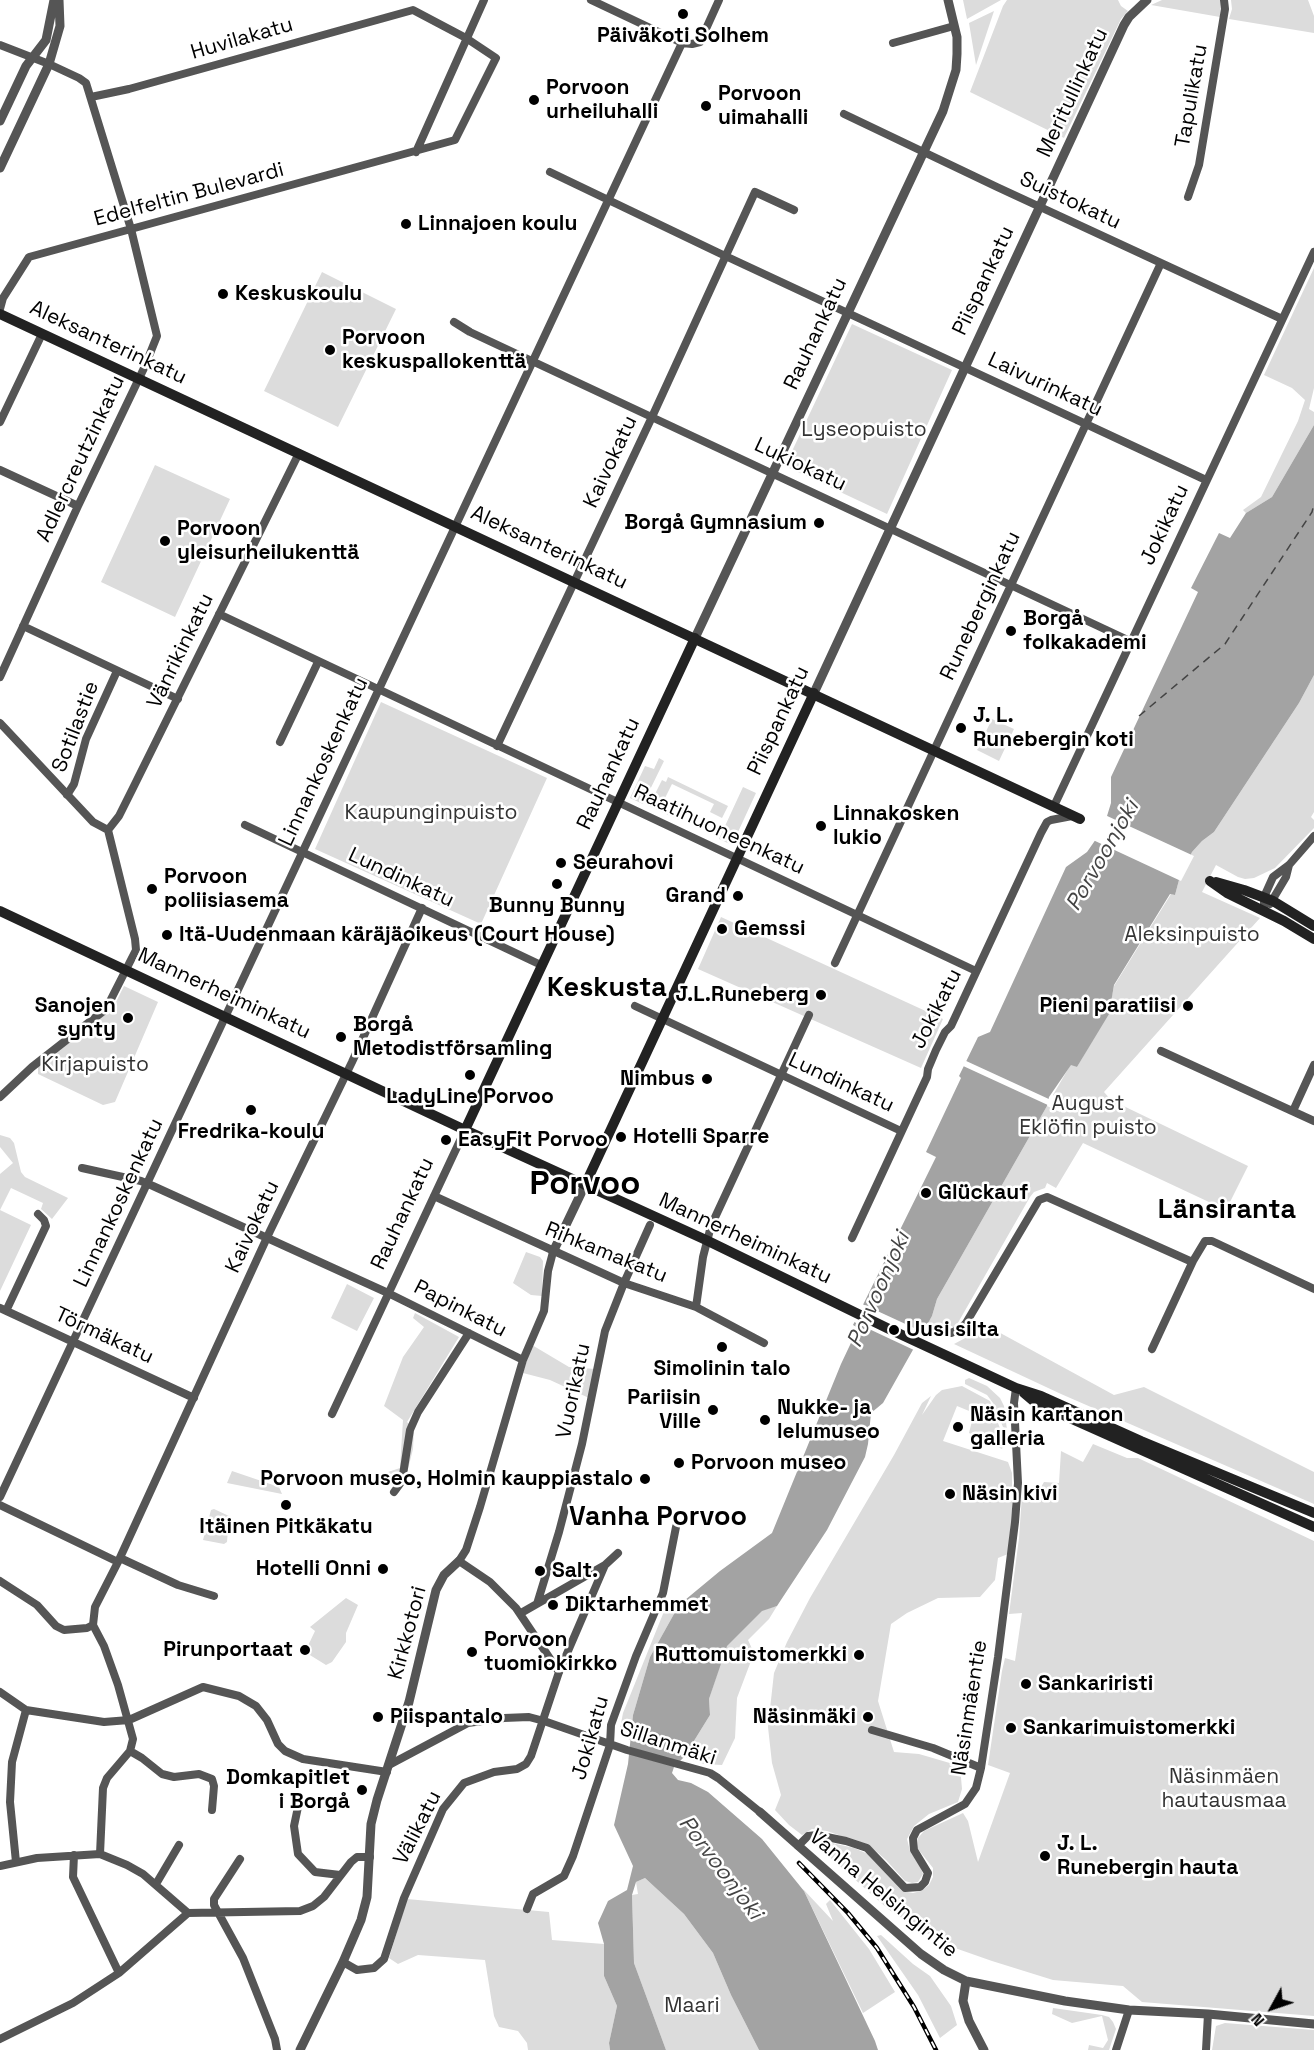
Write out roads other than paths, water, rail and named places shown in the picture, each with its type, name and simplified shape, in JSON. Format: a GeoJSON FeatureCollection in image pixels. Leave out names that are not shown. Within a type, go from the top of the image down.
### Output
{"type":"FeatureCollection","features":[{"type":"Feature","properties":{"kind":"main road","name":"Aleksanterinkatu"},"geometry":{"type":"LineString","coordinates":[[0,314],[1077,817]]}},
{"type":"Feature","properties":{"kind":"main road","name":"Rauhankatu"},"geometry":{"type":"LineString","coordinates":[[465,1130],[695,638]]}},
{"type":"Feature","properties":{"kind":"main road","name":"Piispankatu"},"geometry":{"type":"LineString","coordinates":[[585,1185],[814,693]]}},
{"type":"Feature","properties":{"kind":"main road"},"geometry":{"type":"LineString","coordinates":[[1314,926],[1269,899],[1210,881],[1227,893],[1264,910],[1314,939]]}},
{"type":"Feature","properties":{"kind":"main road","name":"Mannerheiminkatu"},"geometry":{"type":"LineString","coordinates":[[0,911],[465,1130],[706,1240],[1016,1388]]}},
{"type":"Feature","properties":{"kind":"main road"},"geometry":{"type":"LineString","coordinates":[[1016,1388],[1041,1396],[1141,1441],[1314,1513]]}},
{"type":"Feature","properties":{"kind":"main road"},"geometry":{"type":"LineString","coordinates":[[1016,1388],[1037,1404],[1314,1527]]}},
{"type":"Feature","properties":{"kind":"street"},"geometry":{"type":"LineString","coordinates":[[0,121],[18,81],[32,57],[46,40],[54,0]]}},
{"type":"Feature","properties":{"kind":"street"},"geometry":{"type":"LineString","coordinates":[[0,168],[49,64],[60,26],[59,0]]}},
{"type":"Feature","properties":{"kind":"street"},"geometry":{"type":"LineString","coordinates":[[416,152],[484,0]]}},
{"type":"Feature","properties":{"kind":"street"},"geometry":{"type":"LineString","coordinates":[[591,0],[682,44],[692,45],[700,42],[719,0]]}},
{"type":"Feature","properties":{"kind":"street","name":"Rauhankatu"},"geometry":{"type":"LineString","coordinates":[[695,638],[943,111],[956,70],[957,37],[948,0]]}},
{"type":"Feature","properties":{"kind":"street","name":"Meritullinkatu"},"geometry":{"type":"LineString","coordinates":[[1040,207],[1124,25],[1147,0]]}},
{"type":"Feature","properties":{"kind":"street","name":"Tapulikatu"},"geometry":{"type":"LineString","coordinates":[[1188,197],[1199,165],[1225,9],[1224,0]]}},
{"type":"Feature","properties":{"kind":"street","name":"Huvilakatu"},"geometry":{"type":"LineString","coordinates":[[91,97],[129,89],[413,10],[466,38],[496,58],[455,140],[416,152]]}},
{"type":"Feature","properties":{"kind":"street"},"geometry":{"type":"LineString","coordinates":[[893,43],[954,26]]}},
{"type":"Feature","properties":{"kind":"street","name":"Linnankoskenkatu"},"geometry":{"type":"LineString","coordinates":[[0,1497],[682,44]]}},
{"type":"Feature","properties":{"kind":"street","name":"Adlercreutzinkatu"},"geometry":{"type":"LineString","coordinates":[[0,45],[49,64],[86,83],[131,229],[157,336],[0,678]]}},
{"type":"Feature","properties":{"kind":"street","name":"Suistokatu"},"geometry":{"type":"LineString","coordinates":[[844,114],[1282,319]]}},
{"type":"Feature","properties":{"kind":"street","name":"Edelfeltin Bulevardi"},"geometry":{"type":"LineString","coordinates":[[0,309],[3,298],[29,257],[416,152]]}},
{"type":"Feature","properties":{"kind":"street","name":"Laivurinkatu"},"geometry":{"type":"LineString","coordinates":[[550,172],[1206,480]]}},
{"type":"Feature","properties":{"kind":"street","name":"Kaivokatu"},"geometry":{"type":"LineString","coordinates":[[497,746],[755,192],[794,210]]}},
{"type":"Feature","properties":{"kind":"street","name":"Piispankatu"},"geometry":{"type":"LineString","coordinates":[[814,693],[1040,207]]}},
{"type":"Feature","properties":{"kind":"street","name":"Jokikatu"},"geometry":{"type":"LineString","coordinates":[[1054,806],[1312,256]]}},
{"type":"Feature","properties":{"kind":"street","name":"Runeberginkatu"},"geometry":{"type":"LineString","coordinates":[[835,963],[1161,263]]}},
{"type":"Feature","properties":{"kind":"street","name":"Lukiokatu"},"geometry":{"type":"LineString","coordinates":[[454,322],[470,332],[1130,641]]}},
{"type":"Feature","properties":{"kind":"street"},"geometry":{"type":"LineString","coordinates":[[0,422],[42,334]]}},
{"type":"Feature","properties":{"kind":"street","name":"Vänrikinkatu"},"geometry":{"type":"LineString","coordinates":[[108,830],[119,816],[178,699],[298,453]]}},
{"type":"Feature","properties":{"kind":"street"},"geometry":{"type":"LineString","coordinates":[[0,470],[78,506]]}},
{"type":"Feature","properties":{"kind":"street","name":"Raatihuoneenkatu"},"geometry":{"type":"LineString","coordinates":[[219,614],[378,691],[976,971]]}},
{"type":"Feature","properties":{"kind":"street"},"geometry":{"type":"LineString","coordinates":[[23,626],[178,699]]}},
{"type":"Feature","properties":{"kind":"street"},"geometry":{"type":"LineString","coordinates":[[280,742],[318,662]]}},
{"type":"Feature","properties":{"kind":"street","name":"Sotilastie"},"geometry":{"type":"LineString","coordinates":[[67,795],[74,784],[86,739],[117,671]]}},
{"type":"Feature","properties":{"kind":"street"},"geometry":{"type":"LineString","coordinates":[[0,723],[93,822],[108,830],[136,950],[106,1009],[32,1067],[0,1096]]}},
{"type":"Feature","properties":{"kind":"street","name":"Jokikatu"},"geometry":{"type":"LineString","coordinates":[[852,1238],[927,1077],[936,1050],[945,1032],[951,1026],[1041,833],[1047,822],[1051,820],[1077,817]]}},
{"type":"Feature","properties":{"kind":"street","name":"Lundinkatu"},"geometry":{"type":"LineString","coordinates":[[244,825],[541,965]]}},
{"type":"Feature","properties":{"kind":"street"},"geometry":{"type":"LineString","coordinates":[[1264,910],[1269,899],[1286,877],[1289,865],[1314,836]]}},
{"type":"Feature","properties":{"kind":"street","name":"Kaivokatu"},"geometry":{"type":"LineString","coordinates":[[93,1624],[95,1607],[119,1560],[267,1237],[422,908]]}},
{"type":"Feature","properties":{"kind":"street","name":"Lundinkatu"},"geometry":{"type":"LineString","coordinates":[[635,1006],[901,1131]]}},
{"type":"Feature","properties":{"kind":"street"},"geometry":{"type":"LineString","coordinates":[[696,1307],[706,1240],[780,1074],[809,1015]]}},
{"type":"Feature","properties":{"kind":"street"},"geometry":{"type":"LineString","coordinates":[[1161,1051],[1314,1121]]}},
{"type":"Feature","properties":{"kind":"street"},"geometry":{"type":"LineString","coordinates":[[1293,1111],[1314,1065]]}},
{"type":"Feature","properties":{"kind":"street","name":"Rauhankatu"},"geometry":{"type":"LineString","coordinates":[[332,1414],[465,1130]]}},
{"type":"Feature","properties":{"kind":"street","name":"Papinkatu"},"geometry":{"type":"LineString","coordinates":[[82,1168],[147,1183],[388,1293],[523,1360]]}},
{"type":"Feature","properties":{"kind":"street","name":"Piispankatu"},"geometry":{"type":"LineString","coordinates":[[553,1252],[585,1185]]}},
{"type":"Feature","properties":{"kind":"street","name":"Rihkamakatu"},"geometry":{"type":"LineString","coordinates":[[434,1196],[624,1283],[696,1307],[764,1343]]}},
{"type":"Feature","properties":{"kind":"street"},"geometry":{"type":"LineString","coordinates":[[942,1330],[951,1333],[966,1323],[1036,1204],[1047,1197],[1179,1258],[1193,1261]]}},
{"type":"Feature","properties":{"kind":"street"},"geometry":{"type":"LineString","coordinates":[[3,1310],[46,1226],[38,1214]]}},
{"type":"Feature","properties":{"kind":"street","name":"Vuorikatu"},"geometry":{"type":"LineString","coordinates":[[537,1604],[582,1444],[605,1331],[650,1225]]}},
{"type":"Feature","properties":{"kind":"street"},"geometry":{"type":"LineString","coordinates":[[1152,1349],[1193,1261],[1205,1241],[1212,1241],[1314,1289]]}},
{"type":"Feature","properties":{"kind":"street"},"geometry":{"type":"LineString","coordinates":[[553,1252],[548,1271],[544,1311],[523,1360],[480,1507],[466,1550],[459,1561],[490,1582],[521,1613],[559,1672]]}},
{"type":"Feature","properties":{"kind":"street","name":"Törmäkatu"},"geometry":{"type":"LineString","coordinates":[[3,1310],[194,1398]]}},
{"type":"Feature","properties":{"kind":"street"},"geometry":{"type":"LineString","coordinates":[[394,1492],[402,1481],[410,1430],[417,1412],[469,1333]]}},
{"type":"Feature","properties":{"kind":"street","name":"Näsinmäentie"},"geometry":{"type":"LineString","coordinates":[[798,1846],[808,1836],[817,1835],[867,1848],[905,1888],[920,1887],[925,1882],[928,1873],[914,1850],[913,1839],[917,1830],[965,1804],[976,1788],[981,1768],[1003,1616],[1018,1483],[1014,1404],[1016,1388]]}},
{"type":"Feature","properties":{"kind":"street"},"geometry":{"type":"LineString","coordinates":[[0,1505],[178,1586],[214,1596]]}},
{"type":"Feature","properties":{"kind":"street","name":"Jokikatu"},"geometry":{"type":"LineString","coordinates":[[527,1909],[533,1894],[564,1876],[573,1856],[610,1745],[611,1725],[636,1656],[663,1593],[676,1527]]}},
{"type":"Feature","properties":{"kind":"street","name":"Välikatu"},"geometry":{"type":"LineString","coordinates":[[343,1962],[357,1970],[374,1968],[384,1959],[404,1898],[443,1809],[464,1783],[494,1772],[517,1769],[526,1764],[544,1721],[559,1672],[605,1565],[618,1552]]}},
{"type":"Feature","properties":{"kind":"street","name":"Kirkkotori"},"geometry":{"type":"LineString","coordinates":[[300,2050],[361,1920],[367,1897],[373,1814],[409,1702],[436,1590],[444,1575],[459,1561]]}},
{"type":"Feature","properties":{"kind":"street"},"geometry":{"type":"LineString","coordinates":[[521,1613],[605,1565]]}},
{"type":"Feature","properties":{"kind":"street"},"geometry":{"type":"LineString","coordinates":[[0,1581],[37,1605],[56,1626],[64,1630],[87,1628],[93,1624],[104,1646],[133,1738],[130,1752],[107,1778],[103,1788],[100,1854]]}},
{"type":"Feature","properties":{"kind":"street"},"geometry":{"type":"LineString","coordinates":[[0,1692],[26,1710],[104,1722],[129,1720],[203,1687],[239,1696],[256,1706],[267,1720],[278,1744],[285,1751],[303,1760],[388,1769]]}},
{"type":"Feature","properties":{"kind":"street"},"geometry":{"type":"LineString","coordinates":[[16,1862],[10,1802],[12,1762],[26,1710]]}},
{"type":"Feature","properties":{"kind":"street","name":"Sillanmäki"},"geometry":{"type":"LineString","coordinates":[[388,1769],[468,1723],[504,1718],[529,1718],[544,1721],[610,1745],[684,1765],[718,1778],[760,1812]]}},
{"type":"Feature","properties":{"kind":"street"},"geometry":{"type":"LineString","coordinates":[[872,1730],[933,1748],[981,1768]]}},
{"type":"Feature","properties":{"kind":"street"},"geometry":{"type":"LineString","coordinates":[[130,1752],[142,1758],[162,1774],[174,1777],[198,1774],[212,1779],[214,1793],[212,1810]]}},
{"type":"Feature","properties":{"kind":"street"},"geometry":{"type":"LineString","coordinates":[[298,1807],[294,1826],[298,1854],[315,1872],[340,1875]]}},
{"type":"Feature","properties":{"kind":"street","name":"Vanha Helsingintie"},"geometry":{"type":"LineString","coordinates":[[760,1812],[921,1954],[944,1970],[966,1981],[1065,2001],[1129,2010],[1208,2014],[1314,2024]]}},
{"type":"Feature","properties":{"kind":"street"},"geometry":{"type":"LineString","coordinates":[[156,1884],[179,1845]]}},
{"type":"Feature","properties":{"kind":"street"},"geometry":{"type":"LineString","coordinates":[[0,1866],[16,1862],[100,1854],[127,1865],[156,1884],[188,1913]]}},
{"type":"Feature","properties":{"kind":"street"},"geometry":{"type":"LineString","coordinates":[[75,1855],[73,1877],[119,1973]]}},
{"type":"Feature","properties":{"kind":"street"},"geometry":{"type":"LineString","coordinates":[[0,2039],[72,2003],[119,1973],[188,1913],[300,1911],[324,1897],[357,1857],[370,1857]]}},
{"type":"Feature","properties":{"kind":"street"},"geometry":{"type":"LineString","coordinates":[[240,1860],[214,1899],[214,1905],[243,1958],[275,2039],[277,2050]]}},
{"type":"Feature","properties":{"kind":"street"},"geometry":{"type":"LineString","coordinates":[[966,1981],[963,2001],[969,2021],[984,2050]]}},
{"type":"Feature","properties":{"kind":"street"},"geometry":{"type":"LineString","coordinates":[[1116,2050],[1129,2010]]}},
{"type":"Feature","properties":{"kind":"street"},"geometry":{"type":"LineString","coordinates":[[1206,2050],[1208,2014]]}},
{"type":"Feature","properties":{"kind":"water","name":"Porvoonjoki"},"geometry":{"type":"Polygon","coordinates":[[[1314,425],[1314,675],[1299,703],[1214,832],[1192,852],[1175,895],[1170,894],[1114,985],[1109,1014],[1077,1067],[1071,1065],[1049,1097],[1047,1106],[937,1299],[932,1316],[883,1403],[871,1413],[865,1457],[827,1530],[777,1606],[762,1611],[727,1646],[709,1699],[710,1715],[672,1773],[678,1780],[691,1783],[708,1792],[762,1839],[804,1891],[878,2050],[759,2050],[713,1953],[684,1914],[645,1878],[636,1882],[632,1895],[634,1963],[666,2050],[610,2050],[609,2043],[617,2006],[604,1976],[604,1944],[598,1923],[608,1901],[627,1890],[633,1866],[614,1825],[628,1764],[633,1715],[650,1657],[679,1605],[772,1533],[858,1328],[853,1325],[936,1157],[926,1152],[961,1078],[959,1076],[978,1037],[990,1032],[1066,867],[1087,852],[1103,829],[1111,803],[1111,777],[1198,592],[1191,588],[1219,533],[1230,538],[1246,513],[1272,497],[1314,425]]]}},
{"type":"Feature","properties":{"kind":"railway"},"geometry":{"type":"LineString","coordinates":[[799,1863],[848,1913],[877,1948],[914,2007],[936,2050]]}},
{"type":"Feature","properties":{"kind":"place","name":"Päiväkoti Solhem"},"geometry":{"type":"Point","coordinates":[683,14]}},
{"type":"Feature","properties":{"kind":"place","name":"Porvoon urheiluhalli"},"geometry":{"type":"Point","coordinates":[534,100]}},
{"type":"Feature","properties":{"kind":"place","name":"Porvoon uimahalli"},"geometry":{"type":"Point","coordinates":[706,106]}},
{"type":"Feature","properties":{"kind":"place","name":"Linnajoen koulu"},"geometry":{"type":"Point","coordinates":[406,224]}},
{"type":"Feature","properties":{"kind":"place","name":"Keskuskoulu"},"geometry":{"type":"Point","coordinates":[223,294]}},
{"type":"Feature","properties":{"kind":"place","name":"Porvoon keskuspallokenttä"},"geometry":{"type":"Point","coordinates":[330,350]}},
{"type":"Feature","properties":{"kind":"place","name":"Borgå Gymnasium"},"geometry":{"type":"Point","coordinates":[819,523]}},
{"type":"Feature","properties":{"kind":"place","name":"Porvoon yleisurheilukenttä"},"geometry":{"type":"Point","coordinates":[165,541]}},
{"type":"Feature","properties":{"kind":"place","name":"Borgå folkakademi"},"geometry":{"type":"Point","coordinates":[1011,631]}},
{"type":"Feature","properties":{"kind":"place","name":"J. L. Runebergin koti"},"geometry":{"type":"Point","coordinates":[961,728]}},
{"type":"Feature","properties":{"kind":"place","name":"Linnakosken lukio"},"geometry":{"type":"Point","coordinates":[821,826]}},
{"type":"Feature","properties":{"kind":"place","name":"Seurahovi"},"geometry":{"type":"Point","coordinates":[561,863]}},
{"type":"Feature","properties":{"kind":"place","name":"Bunny Bunny"},"geometry":{"type":"Point","coordinates":[557,884]}},
{"type":"Feature","properties":{"kind":"place","name":"Porvoon poliisiasema"},"geometry":{"type":"Point","coordinates":[152,889]}},
{"type":"Feature","properties":{"kind":"place","name":"Grand"},"geometry":{"type":"Point","coordinates":[738,896]}},
{"type":"Feature","properties":{"kind":"place","name":"Gemssi"},"geometry":{"type":"Point","coordinates":[722,929]}},
{"type":"Feature","properties":{"kind":"place","name":"Itä-Uudenmaan käräjäoikeus (Court House)"},"geometry":{"type":"Point","coordinates":[167,935]}},
{"type":"Feature","properties":{"kind":"place","name":"J.L.Runeberg"},"geometry":{"type":"Point","coordinates":[821,995]}},
{"type":"Feature","properties":{"kind":"place","name":"Pieni paratiisi"},"geometry":{"type":"Point","coordinates":[1188,1006]}},
{"type":"Feature","properties":{"kind":"place","name":"Sanojen synty"},"geometry":{"type":"Point","coordinates":[128,1018]}},
{"type":"Feature","properties":{"kind":"place","name":"Borgå Metodistförsamling"},"geometry":{"type":"Point","coordinates":[341,1037]}},
{"type":"Feature","properties":{"kind":"place","name":"LadyLine Porvoo"},"geometry":{"type":"Point","coordinates":[470,1075]}},
{"type":"Feature","properties":{"kind":"place","name":"Nimbus"},"geometry":{"type":"Point","coordinates":[707,1079]}},
{"type":"Feature","properties":{"kind":"place","name":"Fredrika-koulu"},"geometry":{"type":"Point","coordinates":[251,1110]}},
{"type":"Feature","properties":{"kind":"place","name":"Hotelli Sparre"},"geometry":{"type":"Point","coordinates":[621,1137]}},
{"type":"Feature","properties":{"kind":"place","name":"EasyFit Porvoo"},"geometry":{"type":"Point","coordinates":[446,1140]}},
{"type":"Feature","properties":{"kind":"place","name":"Glückauf"},"geometry":{"type":"Point","coordinates":[926,1193]}},
{"type":"Feature","properties":{"kind":"place","name":"Uusi silta"},"geometry":{"type":"Point","coordinates":[894,1330]}},
{"type":"Feature","properties":{"kind":"place","name":"Simolinin talo"},"geometry":{"type":"Point","coordinates":[722,1347]}},
{"type":"Feature","properties":{"kind":"place","name":"Pariisin Ville"},"geometry":{"type":"Point","coordinates":[713,1410]}},
{"type":"Feature","properties":{"kind":"place","name":"Nukke- ja lelumuseo"},"geometry":{"type":"Point","coordinates":[765,1420]}},
{"type":"Feature","properties":{"kind":"place","name":"Näsin kartanon galleria"},"geometry":{"type":"Point","coordinates":[958,1427]}},
{"type":"Feature","properties":{"kind":"place","name":"Porvoon museo"},"geometry":{"type":"Point","coordinates":[679,1463]}},
{"type":"Feature","properties":{"kind":"place","name":"Porvoon museo, Holmin kauppiastalo"},"geometry":{"type":"Point","coordinates":[645,1479]}},
{"type":"Feature","properties":{"kind":"place","name":"Näsin kivi"},"geometry":{"type":"Point","coordinates":[950,1494]}},
{"type":"Feature","properties":{"kind":"place","name":"Itäinen Pitkäkatu"},"geometry":{"type":"Point","coordinates":[286,1505]}},
{"type":"Feature","properties":{"kind":"place","name":"Hotelli Onni"},"geometry":{"type":"Point","coordinates":[383,1569]}},
{"type":"Feature","properties":{"kind":"place","name":"Salt."},"geometry":{"type":"Point","coordinates":[540,1571]}},
{"type":"Feature","properties":{"kind":"place","name":"Diktarhemmet"},"geometry":{"type":"Point","coordinates":[553,1605]}},
{"type":"Feature","properties":{"kind":"place","name":"Pirunportaat"},"geometry":{"type":"Point","coordinates":[305,1650]}},
{"type":"Feature","properties":{"kind":"place","name":"Porvoon tuomiokirkko"},"geometry":{"type":"Point","coordinates":[472,1652]}},
{"type":"Feature","properties":{"kind":"place","name":"Ruttomuistomerkki"},"geometry":{"type":"Point","coordinates":[859,1655]}},
{"type":"Feature","properties":{"kind":"place","name":"Sankariristi"},"geometry":{"type":"Point","coordinates":[1026,1684]}},
{"type":"Feature","properties":{"kind":"place","name":"Piispantalo"},"geometry":{"type":"Point","coordinates":[378,1717]}},
{"type":"Feature","properties":{"kind":"place","name":"Näsinmäki"},"geometry":{"type":"Point","coordinates":[868,1717]}},
{"type":"Feature","properties":{"kind":"place","name":"Sankarimuistomerkki"},"geometry":{"type":"Point","coordinates":[1011,1728]}},
{"type":"Feature","properties":{"kind":"place","name":"Domkapitlet i Borgå"},"geometry":{"type":"Point","coordinates":[362,1790]}},
{"type":"Feature","properties":{"kind":"place","name":"J. L. Runebergin hauta"},"geometry":{"type":"Point","coordinates":[1045,1856]}},
{"type":"Feature","properties":{"kind":"district","name":"Keskusta"},"geometry":{"type":"Point","coordinates":[607,989]}},
{"type":"Feature","properties":{"kind":"district","name":"Porvoo"},"geometry":{"type":"Point","coordinates":[585,1185]}},
{"type":"Feature","properties":{"kind":"district","name":"Länsiranta"},"geometry":{"type":"Point","coordinates":[1227,1211]}},
{"type":"Feature","properties":{"kind":"district","name":"Vanha Porvoo"},"geometry":{"type":"Point","coordinates":[658,1518]}},
{"type":"Feature","properties":{"kind":"park label","name":"Lyseopuisto"},"geometry":{"type":"Point","coordinates":[864,430]}},
{"type":"Feature","properties":{"kind":"park label","name":"Kaupunginpuisto"},"geometry":{"type":"Point","coordinates":[431,813]}},
{"type":"Feature","properties":{"kind":"park label","name":"Aleksinpuisto"},"geometry":{"type":"Point","coordinates":[1192,935]}},
{"type":"Feature","properties":{"kind":"park label","name":"Kirjapuisto"},"geometry":{"type":"Point","coordinates":[95,1065]}},
{"type":"Feature","properties":{"kind":"park label","name":"August Eklöfin puisto"},"geometry":{"type":"Point","coordinates":[1088,1116]}},
{"type":"Feature","properties":{"kind":"park label","name":"Näsinmäen hautausmaa"},"geometry":{"type":"Point","coordinates":[1224,1789]}},
{"type":"Feature","properties":{"kind":"park label","name":"Maari"},"geometry":{"type":"Point","coordinates":[692,2006]}}]}
